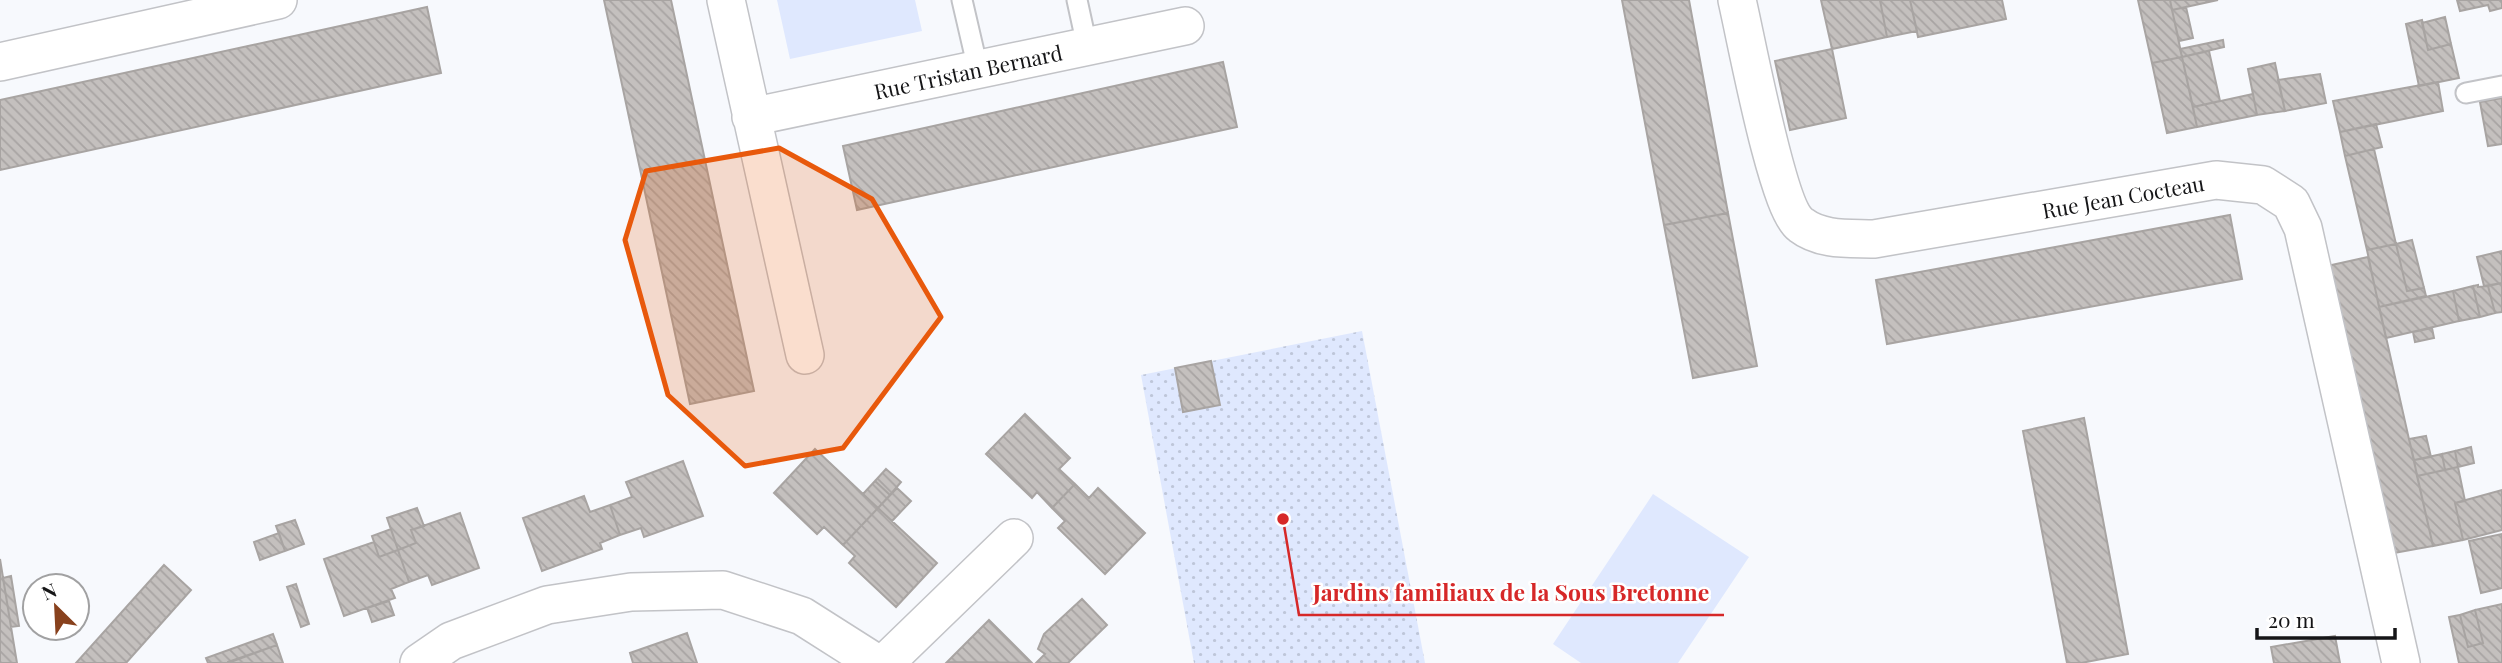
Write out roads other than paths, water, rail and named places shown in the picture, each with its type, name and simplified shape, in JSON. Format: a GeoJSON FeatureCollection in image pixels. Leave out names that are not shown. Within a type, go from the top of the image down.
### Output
{"type":"FeatureCollection","features":[{"type":"Feature","properties":{"kind":"street"},"geometry":{"type":"LineString","coordinates":[[0,62],[278,0]]}},
{"type":"Feature","properties":{"kind":"street"},"geometry":{"type":"LineString","coordinates":[[726,0],[805,355]]}},
{"type":"Feature","properties":{"kind":"street","name":"Rue Jean Cocteau"},"geometry":{"type":"LineString","coordinates":[[1737,0],[1776,171],[1788,208],[1800,225],[1828,237],[1874,239],[2216,180],[2263,184],[2291,204],[2304,228],[2402,663]]}},
{"type":"Feature","properties":{"kind":"street","name":"Rue Tristan Bernard"},"geometry":{"type":"LineString","coordinates":[[751,117],[1185,26]]}},
{"type":"Feature","properties":{"kind":"street"},"geometry":{"type":"LineString","coordinates":[[885,663],[1014,538]]}},
{"type":"Feature","properties":{"kind":"street"},"geometry":{"type":"LineString","coordinates":[[419,663],[451,641],[547,604],[631,592],[723,590],[802,616],[876,663]]}},
{"type":"Feature","properties":{"kind":"lane"},"geometry":{"type":"LineString","coordinates":[[962,0],[978,69]]}},
{"type":"Feature","properties":{"kind":"lane"},"geometry":{"type":"LineString","coordinates":[[1077,0],[1087,46]]}},
{"type":"Feature","properties":{"kind":"lane"},"geometry":{"type":"LineString","coordinates":[[2466,93],[2502,86]]}},
{"type":"Feature","properties":{"kind":"place","name":"Jardins familiaux de la Sous Bretonne"},"geometry":{"type":"Point","coordinates":[1283,519]}}]}
